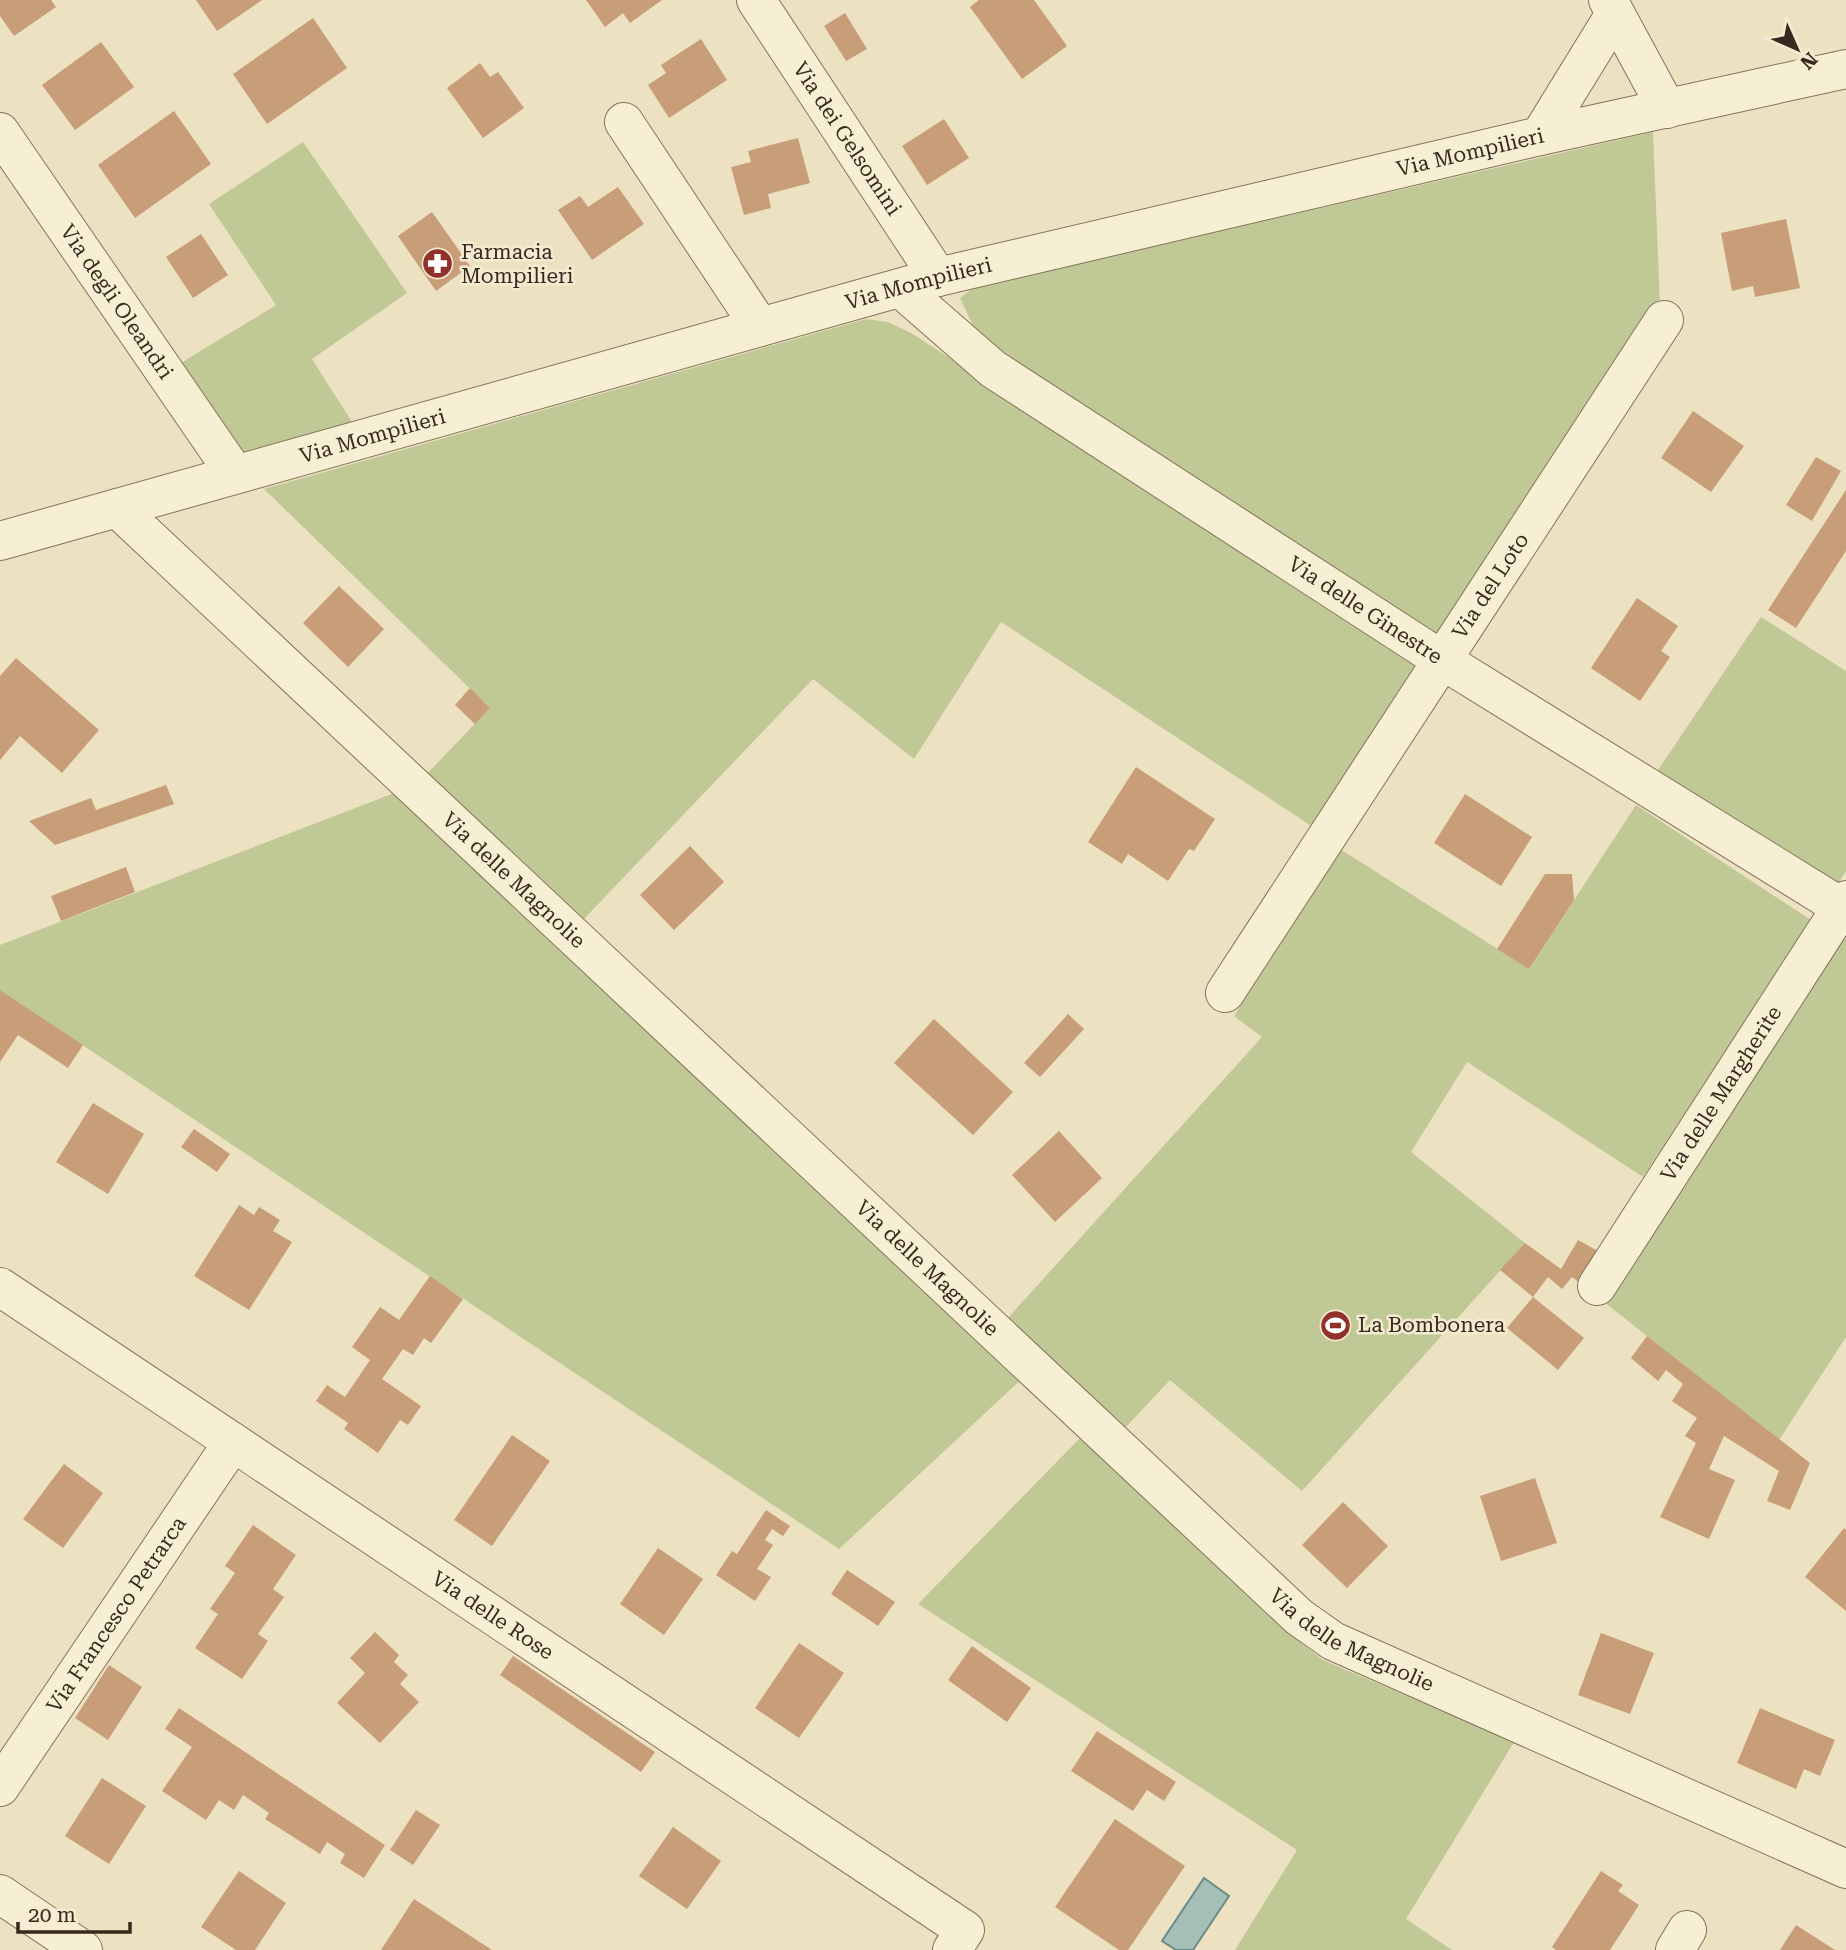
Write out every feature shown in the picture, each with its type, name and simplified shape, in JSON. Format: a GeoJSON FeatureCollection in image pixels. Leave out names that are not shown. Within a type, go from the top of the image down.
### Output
{"type":"FeatureCollection","features":[{"type":"Feature","properties":{"kind":"street","name":"Via dei Gelsomini"},"geometry":{"type":"LineString","coordinates":[[755,0],[939,277]]}},
{"type":"Feature","properties":{"kind":"street"},"geometry":{"type":"LineString","coordinates":[[1612,7],[1667,109]]}},
{"type":"Feature","properties":{"kind":"street"},"geometry":{"type":"LineString","coordinates":[[1540,136],[1612,7]]}},
{"type":"Feature","properties":{"kind":"street","name":"Via Mompilieri"},"geometry":{"type":"LineString","coordinates":[[0,541],[939,277],[1540,136],[1846,69]]}},
{"type":"Feature","properties":{"kind":"street"},"geometry":{"type":"LineString","coordinates":[[624,122],[760,327]]}},
{"type":"Feature","properties":{"kind":"street","name":"Via degli Oleandri"},"geometry":{"type":"LineString","coordinates":[[0,132],[235,474]]}},
{"type":"Feature","properties":{"kind":"street","name":"Via delle Ginestre"},"geometry":{"type":"LineString","coordinates":[[900,288],[993,369],[1442,660],[1845,905]]}},
{"type":"Feature","properties":{"kind":"street","name":"Via del Loto"},"geometry":{"type":"LineString","coordinates":[[1225,993],[1664,320]]}},
{"type":"Feature","properties":{"kind":"street","name":"Via delle Magnolie"},"geometry":{"type":"LineString","coordinates":[[117,508],[1299,1617],[1333,1641],[1846,1868]]}},
{"type":"Feature","properties":{"kind":"street","name":"Via delle Margherite"},"geometry":{"type":"LineString","coordinates":[[1597,1286],[1845,905]]}},
{"type":"Feature","properties":{"kind":"street","name":"Via delle Rose"},"geometry":{"type":"LineString","coordinates":[[0,1287],[965,1930],[952,1950]]}},
{"type":"Feature","properties":{"kind":"street","name":"Via Francesco Petrarca"},"geometry":{"type":"LineString","coordinates":[[0,1787],[233,1442]]}},
{"type":"Feature","properties":{"kind":"street"},"geometry":{"type":"LineString","coordinates":[[0,1894],[83,1950]]}},
{"type":"Feature","properties":{"kind":"green space"},"geometry":{"type":"Polygon","coordinates":[[[1653,132],[1660,306],[1436,637],[994,350],[975,330],[960,298],[975,287],[1653,132]]]}},
{"type":"Feature","properties":{"kind":"green space"},"geometry":{"type":"Polygon","coordinates":[[[303,142],[407,293],[312,359],[352,422],[242,457],[179,364],[276,305],[209,204],[303,142]]]}},
{"type":"Feature","properties":{"kind":"green space"},"geometry":{"type":"Polygon","coordinates":[[[866,319],[888,322],[911,333],[1407,653],[1415,666],[1411,685],[1316,829],[1001,622],[914,759],[813,679],[581,922],[424,777],[490,708],[264,489],[866,319]]]}},
{"type":"Feature","properties":{"kind":"green space"},"geometry":{"type":"Polygon","coordinates":[[[1761,617],[1846,671],[1846,871],[1834,890],[1654,776],[1761,617]]]}},
{"type":"Feature","properties":{"kind":"green space"},"geometry":{"type":"Polygon","coordinates":[[[397,792],[1024,1377],[839,1549],[0,990],[0,945],[397,792]]]}},
{"type":"Feature","properties":{"kind":"green space"},"geometry":{"type":"Polygon","coordinates":[[[1636,805],[1811,920],[1643,1177],[1467,1062],[1411,1152],[1525,1243],[1302,1491],[1170,1380],[1125,1428],[1007,1319],[1262,1037],[1234,1016],[1340,849],[1529,969],[1636,805]]]}},
{"type":"Feature","properties":{"kind":"green space"},"geometry":{"type":"Polygon","coordinates":[[[1840,934],[1846,937],[1846,1337],[1779,1440],[1604,1302],[1840,934]]]}},
{"type":"Feature","properties":{"kind":"green space"},"geometry":{"type":"Polygon","coordinates":[[[1083,1435],[1297,1640],[1323,1660],[1514,1742],[1406,1919],[1452,1950],[1235,1950],[1297,1850],[918,1604],[1083,1435]]]}},
{"type":"Feature","properties":{"kind":"water"},"geometry":{"type":"Polygon","coordinates":[[[1204,1878],[1229,1896],[1193,1950],[1176,1950],[1162,1941],[1204,1878]]]}},
{"type":"Feature","properties":{"kind":"building"},"geometry":{"type":"Polygon","coordinates":[[[0,0],[51,0],[56,7],[14,36],[0,16],[0,0]]]}},
{"type":"Feature","properties":{"kind":"building"},"geometry":{"type":"Polygon","coordinates":[[[196,0],[262,0],[217,31],[196,0]]]}},
{"type":"Feature","properties":{"kind":"building"},"geometry":{"type":"Polygon","coordinates":[[[586,0],[662,0],[630,23],[623,13],[605,27],[586,0]]]}},
{"type":"Feature","properties":{"kind":"building"},"geometry":{"type":"Polygon","coordinates":[[[979,0],[1034,0],[1067,46],[1022,79],[970,7],[979,0]]]}},
{"type":"Feature","properties":{"kind":"building"},"geometry":{"type":"Polygon","coordinates":[[[845,13],[867,49],[846,61],[824,26],[845,13]]]}},
{"type":"Feature","properties":{"kind":"building"},"geometry":{"type":"Polygon","coordinates":[[[313,18],[347,68],[267,124],[233,74],[313,18]]]}},
{"type":"Feature","properties":{"kind":"building"},"geometry":{"type":"Polygon","coordinates":[[[701,39],[727,80],[669,118],[648,85],[666,73],[661,65],[701,39]]]}},
{"type":"Feature","properties":{"kind":"building"},"geometry":{"type":"Polygon","coordinates":[[[101,42],[134,87],[75,130],[42,85],[101,42]]]}},
{"type":"Feature","properties":{"kind":"building"},"geometry":{"type":"Polygon","coordinates":[[[480,63],[490,77],[498,72],[524,108],[483,138],[447,88],[480,63]]]}},
{"type":"Feature","properties":{"kind":"building"},"geometry":{"type":"Polygon","coordinates":[[[174,111],[211,164],[135,218],[98,165],[174,111]]]}},
{"type":"Feature","properties":{"kind":"building"},"geometry":{"type":"Polygon","coordinates":[[[944,119],[969,158],[927,185],[902,146],[944,119]]]}},
{"type":"Feature","properties":{"kind":"building"},"geometry":{"type":"Polygon","coordinates":[[[798,138],[810,183],[768,194],[771,208],[744,215],[731,167],[751,162],[748,151],[798,138]]]}},
{"type":"Feature","properties":{"kind":"building"},"geometry":{"type":"Polygon","coordinates":[[[618,187],[644,224],[592,260],[558,210],[580,196],[588,207],[618,187]]]}},
{"type":"Feature","properties":{"kind":"building"},"geometry":{"type":"Polygon","coordinates":[[[432,212],[470,266],[436,291],[398,236],[432,212]]]}},
{"type":"Feature","properties":{"kind":"building"},"geometry":{"type":"Polygon","coordinates":[[[1786,219],[1800,288],[1755,297],[1753,286],[1732,291],[1721,233],[1786,219]]]}},
{"type":"Feature","properties":{"kind":"building"},"geometry":{"type":"Polygon","coordinates":[[[201,234],[228,275],[193,298],[166,257],[201,234]]]}},
{"type":"Feature","properties":{"kind":"building"},"geometry":{"type":"Polygon","coordinates":[[[1693,411],[1744,446],[1711,492],[1661,458],[1693,411]]]}},
{"type":"Feature","properties":{"kind":"building"},"geometry":{"type":"Polygon","coordinates":[[[1816,457],[1841,471],[1812,521],[1786,505],[1816,457]]]}},
{"type":"Feature","properties":{"kind":"building"},"geometry":{"type":"Polygon","coordinates":[[[1846,490],[1846,551],[1796,628],[1768,610],[1846,490]]]}},
{"type":"Feature","properties":{"kind":"building"},"geometry":{"type":"Polygon","coordinates":[[[339,586],[384,629],[348,667],[303,623],[339,586]]]}},
{"type":"Feature","properties":{"kind":"building"},"geometry":{"type":"Polygon","coordinates":[[[1637,598],[1678,626],[1661,651],[1670,657],[1640,701],[1591,668],[1637,598]]]}},
{"type":"Feature","properties":{"kind":"building"},"geometry":{"type":"Polygon","coordinates":[[[16,658],[99,730],[62,773],[20,736],[0,760],[0,676],[16,658]]]}},
{"type":"Feature","properties":{"kind":"building"},"geometry":{"type":"Polygon","coordinates":[[[470,688],[490,708],[475,724],[455,705],[470,688]]]}},
{"type":"Feature","properties":{"kind":"building"},"geometry":{"type":"Polygon","coordinates":[[[1136,767],[1215,819],[1194,851],[1189,849],[1168,881],[1128,854],[1122,864],[1088,842],[1136,767]]]}},
{"type":"Feature","properties":{"kind":"building"},"geometry":{"type":"Polygon","coordinates":[[[166,785],[174,804],[55,845],[29,821],[91,798],[96,810],[166,785]]]}},
{"type":"Feature","properties":{"kind":"building"},"geometry":{"type":"Polygon","coordinates":[[[1465,794],[1532,837],[1501,886],[1434,843],[1465,794]]]}},
{"type":"Feature","properties":{"kind":"building"},"geometry":{"type":"Polygon","coordinates":[[[690,846],[724,882],[674,930],[640,895],[690,846]]]}},
{"type":"Feature","properties":{"kind":"building"},"geometry":{"type":"Polygon","coordinates":[[[126,867],[135,892],[61,921],[51,896],[126,867]]]}},
{"type":"Feature","properties":{"kind":"building"},"geometry":{"type":"Polygon","coordinates":[[[1545,874],[1572,874],[1574,900],[1529,969],[1497,949],[1545,874]]]}},
{"type":"Feature","properties":{"kind":"building"},"geometry":{"type":"Polygon","coordinates":[[[0,990],[83,1045],[68,1068],[18,1035],[0,1062],[0,990]]]}},
{"type":"Feature","properties":{"kind":"building"},"geometry":{"type":"Polygon","coordinates":[[[1068,1014],[1084,1029],[1040,1077],[1024,1063],[1068,1014]]]}},
{"type":"Feature","properties":{"kind":"building"},"geometry":{"type":"Polygon","coordinates":[[[934,1019],[1013,1092],[973,1135],[894,1063],[934,1019]]]}},
{"type":"Feature","properties":{"kind":"building"},"geometry":{"type":"Polygon","coordinates":[[[93,1103],[144,1134],[108,1194],[56,1162],[93,1103]]]}},
{"type":"Feature","properties":{"kind":"building"},"geometry":{"type":"Polygon","coordinates":[[[194,1129],[230,1154],[217,1172],[181,1147],[194,1129]]]}},
{"type":"Feature","properties":{"kind":"building"},"geometry":{"type":"Polygon","coordinates":[[[1059,1131],[1102,1178],[1055,1222],[1012,1175],[1059,1131]]]}},
{"type":"Feature","properties":{"kind":"building"},"geometry":{"type":"Polygon","coordinates":[[[239,1205],[254,1215],[259,1207],[280,1220],[273,1231],[292,1242],[249,1310],[194,1276],[239,1205]]]}},
{"type":"Feature","properties":{"kind":"building"},"geometry":{"type":"Polygon","coordinates":[[[1578,1240],[1598,1251],[1580,1283],[1572,1277],[1562,1289],[1548,1277],[1533,1297],[1500,1270],[1525,1243],[1561,1269],[1578,1240]]]}},
{"type":"Feature","properties":{"kind":"building"},"geometry":{"type":"Polygon","coordinates":[[[430,1276],[463,1299],[431,1343],[424,1338],[413,1355],[403,1349],[382,1379],[421,1406],[408,1425],[400,1420],[378,1453],[344,1429],[348,1423],[316,1401],[327,1385],[345,1397],[370,1360],[352,1347],[380,1307],[399,1320],[430,1276]]]}},
{"type":"Feature","properties":{"kind":"building"},"geometry":{"type":"Polygon","coordinates":[[[1533,1297],[1584,1338],[1558,1370],[1507,1328],[1533,1297]]]}},
{"type":"Feature","properties":{"kind":"building"},"geometry":{"type":"Polygon","coordinates":[[[1647,1336],[1810,1463],[1790,1510],[1767,1501],[1779,1471],[1724,1436],[1709,1469],[1735,1480],[1709,1539],[1660,1517],[1696,1443],[1685,1436],[1697,1418],[1672,1401],[1683,1384],[1666,1370],[1658,1381],[1631,1358],[1647,1336]]]}},
{"type":"Feature","properties":{"kind":"building"},"geometry":{"type":"Polygon","coordinates":[[[512,1435],[550,1461],[492,1546],[454,1520],[512,1435]]]}},
{"type":"Feature","properties":{"kind":"building"},"geometry":{"type":"Polygon","coordinates":[[[64,1464],[103,1493],[63,1548],[23,1519],[64,1464]]]}},
{"type":"Feature","properties":{"kind":"building"},"geometry":{"type":"Polygon","coordinates":[[[1535,1478],[1557,1543],[1501,1561],[1480,1496],[1535,1478]]]}},
{"type":"Feature","properties":{"kind":"building"},"geometry":{"type":"Polygon","coordinates":[[[1343,1502],[1388,1546],[1347,1588],[1302,1545],[1343,1502]]]}},
{"type":"Feature","properties":{"kind":"building"},"geometry":{"type":"Polygon","coordinates":[[[766,1510],[790,1526],[783,1536],[772,1529],[765,1540],[773,1545],[757,1569],[771,1577],[755,1601],[716,1575],[732,1551],[737,1554],[766,1510]]]}},
{"type":"Feature","properties":{"kind":"building"},"geometry":{"type":"Polygon","coordinates":[[[253,1525],[296,1555],[273,1589],[284,1597],[258,1634],[268,1641],[242,1679],[195,1648],[218,1614],[210,1609],[235,1573],[225,1566],[253,1525]]]}},
{"type":"Feature","properties":{"kind":"building"},"geometry":{"type":"Polygon","coordinates":[[[1844,1528],[1846,1530],[1846,1611],[1805,1577],[1844,1528]]]}},
{"type":"Feature","properties":{"kind":"building"},"geometry":{"type":"Polygon","coordinates":[[[658,1548],[703,1579],[664,1635],[620,1604],[658,1548]]]}},
{"type":"Feature","properties":{"kind":"building"},"geometry":{"type":"Polygon","coordinates":[[[847,1570],[895,1602],[878,1626],[831,1594],[847,1570]]]}},
{"type":"Feature","properties":{"kind":"building"},"geometry":{"type":"Polygon","coordinates":[[[375,1632],[399,1655],[394,1662],[408,1675],[400,1684],[419,1702],[380,1743],[337,1703],[365,1673],[350,1658],[375,1632]]]}},
{"type":"Feature","properties":{"kind":"building"},"geometry":{"type":"Polygon","coordinates":[[[1601,1633],[1654,1653],[1630,1714],[1578,1695],[1601,1633]]]}},
{"type":"Feature","properties":{"kind":"building"},"geometry":{"type":"Polygon","coordinates":[[[799,1643],[844,1673],[799,1738],[755,1708],[799,1643]]]}},
{"type":"Feature","properties":{"kind":"building"},"geometry":{"type":"Polygon","coordinates":[[[972,1646],[1031,1688],[1007,1722],[948,1680],[972,1646]]]}},
{"type":"Feature","properties":{"kind":"building"},"geometry":{"type":"Polygon","coordinates":[[[513,1656],[655,1752],[641,1772],[500,1675],[513,1656]]]}},
{"type":"Feature","properties":{"kind":"building"},"geometry":{"type":"Polygon","coordinates":[[[109,1665],[142,1687],[108,1740],[75,1718],[109,1665]]]}},
{"type":"Feature","properties":{"kind":"building"},"geometry":{"type":"Polygon","coordinates":[[[179,1708],[385,1845],[364,1878],[340,1863],[345,1854],[327,1842],[320,1854],[265,1819],[269,1813],[243,1795],[234,1810],[219,1800],[206,1820],[162,1791],[192,1747],[165,1729],[179,1708]]]}},
{"type":"Feature","properties":{"kind":"building"},"geometry":{"type":"Polygon","coordinates":[[[1760,1708],[1835,1740],[1820,1776],[1804,1769],[1796,1789],[1737,1763],[1760,1708]]]}},
{"type":"Feature","properties":{"kind":"building"},"geometry":{"type":"Polygon","coordinates":[[[1097,1731],[1176,1782],[1164,1801],[1147,1790],[1133,1811],[1071,1771],[1097,1731]]]}},
{"type":"Feature","properties":{"kind":"building"},"geometry":{"type":"Polygon","coordinates":[[[102,1778],[146,1806],[109,1864],[65,1836],[102,1778]]]}},
{"type":"Feature","properties":{"kind":"building"},"geometry":{"type":"Polygon","coordinates":[[[416,1810],[440,1825],[413,1865],[390,1850],[416,1810]]]}},
{"type":"Feature","properties":{"kind":"building"},"geometry":{"type":"Polygon","coordinates":[[[1115,1819],[1185,1866],[1128,1950],[1119,1950],[1055,1907],[1115,1819]]]}},
{"type":"Feature","properties":{"kind":"building"},"geometry":{"type":"Polygon","coordinates":[[[673,1827],[721,1861],[687,1909],[639,1876],[673,1827]]]}},
{"type":"Feature","properties":{"kind":"building"},"geometry":{"type":"Polygon","coordinates":[[[239,1871],[286,1903],[255,1950],[236,1950],[201,1927],[239,1871]]]}},
{"type":"Feature","properties":{"kind":"building"},"geometry":{"type":"Polygon","coordinates":[[[1601,1871],[1623,1885],[1618,1891],[1639,1905],[1610,1950],[1556,1950],[1552,1947],[1601,1871]]]}},
{"type":"Feature","properties":{"kind":"building"},"geometry":{"type":"Polygon","coordinates":[[[414,1899],[492,1950],[381,1950],[414,1899]]]}},
{"type":"Feature","properties":{"kind":"building"},"geometry":{"type":"Polygon","coordinates":[[[1796,1925],[1835,1950],[1780,1950],[1796,1925]]]}},
{"type":"Feature","properties":{"kind":"place","name":"Farmacia Mompilieri"},"geometry":{"type":"Point","coordinates":[438,264]}},
{"type":"Feature","properties":{"kind":"place","name":"La Bombonera"},"geometry":{"type":"Point","coordinates":[1335,1325]}}]}
